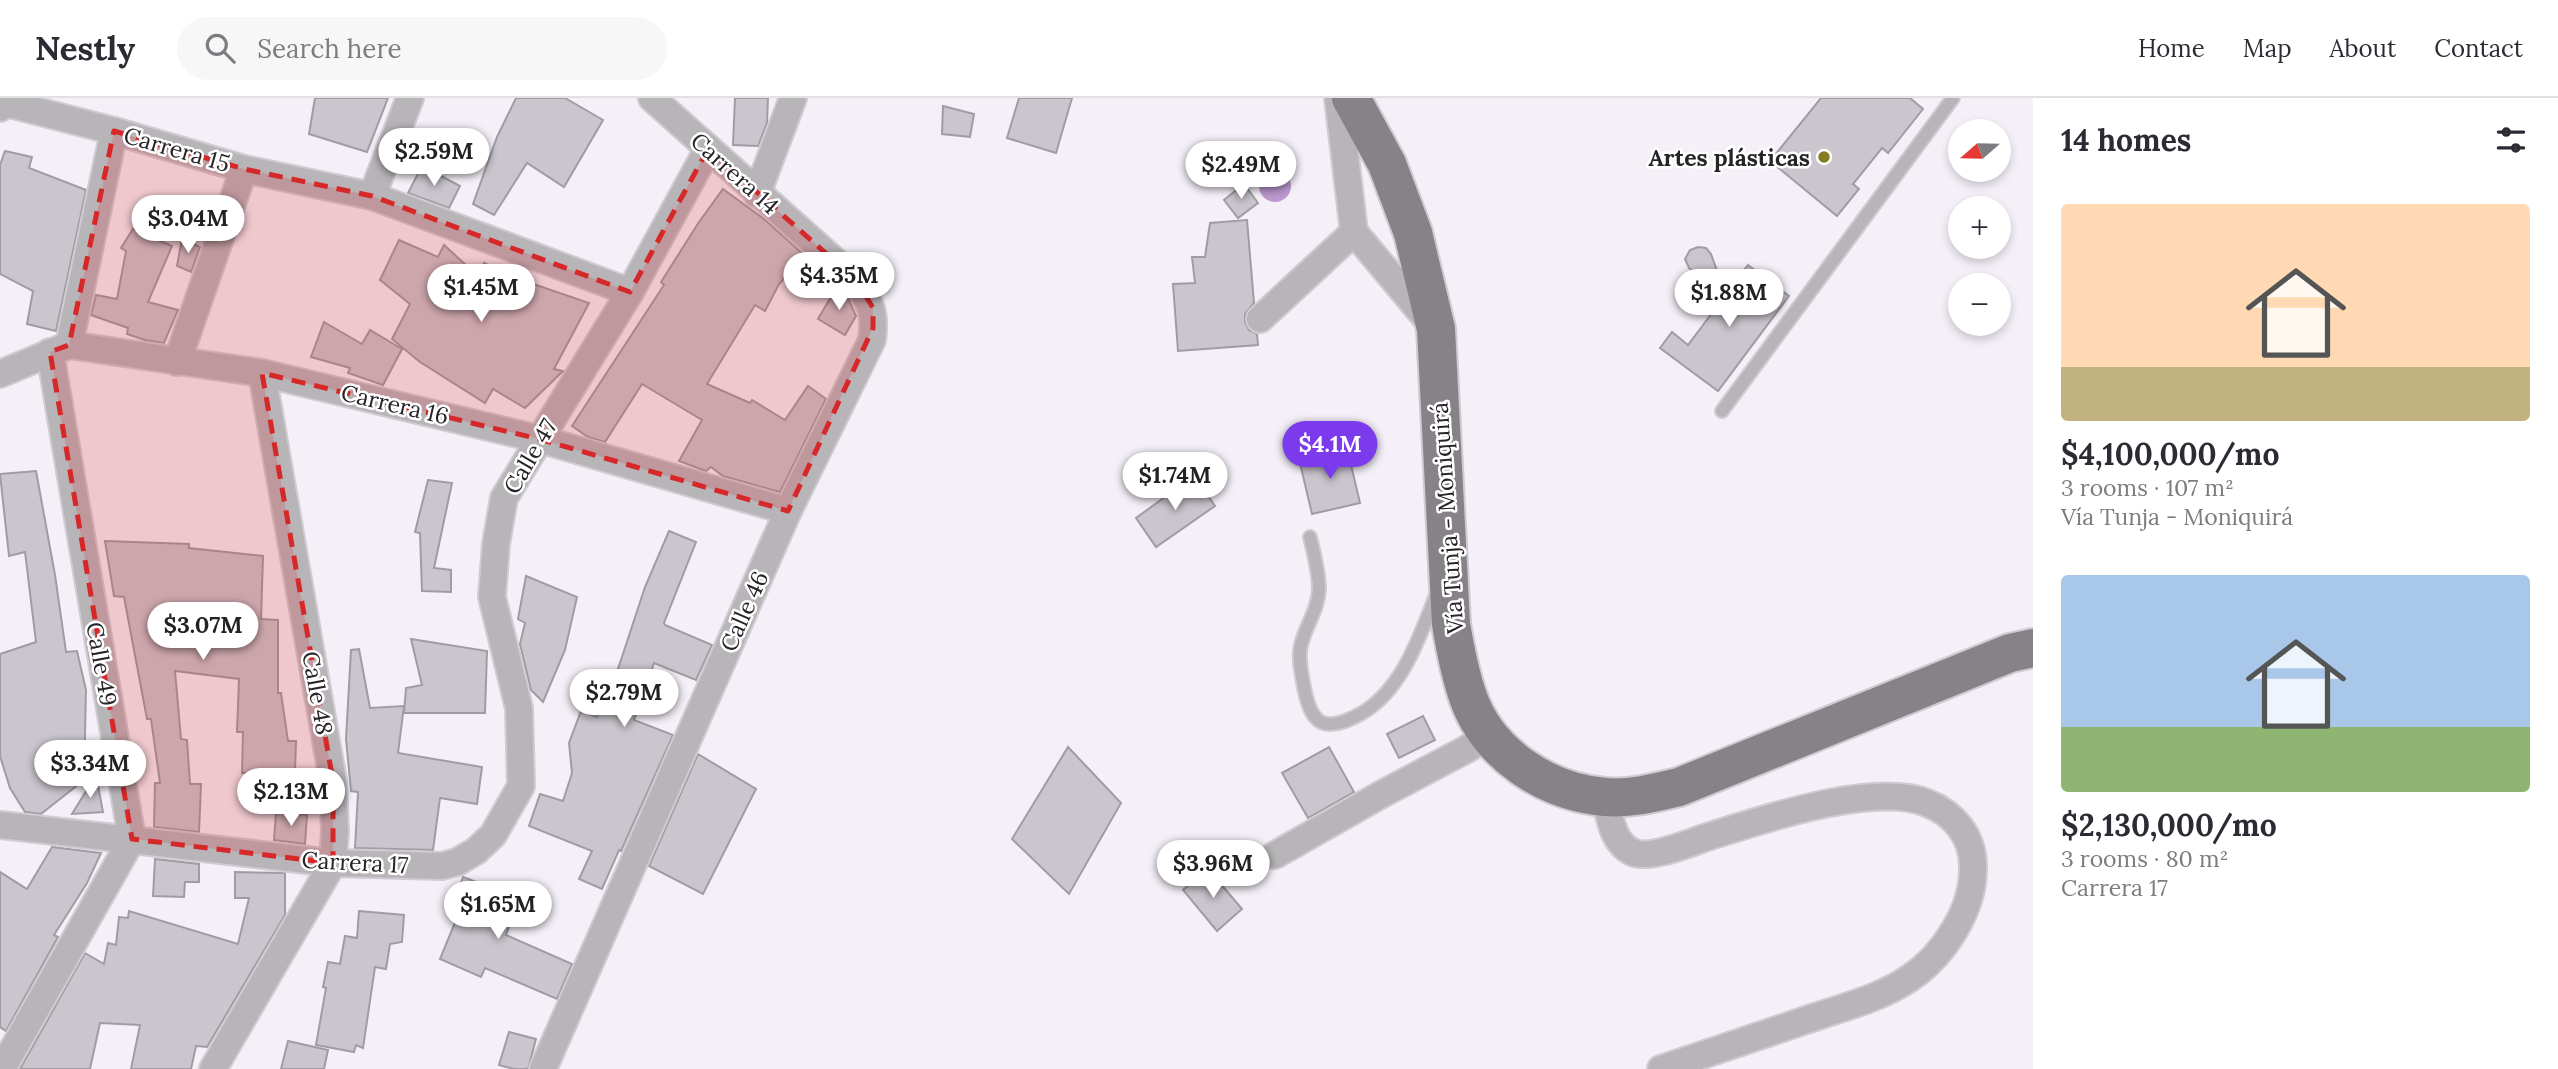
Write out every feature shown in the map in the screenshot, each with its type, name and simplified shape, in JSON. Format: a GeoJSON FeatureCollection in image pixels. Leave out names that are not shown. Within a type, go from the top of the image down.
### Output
{"type":"FeatureCollection","features":[{"type":"Feature","properties":{"kind":"main road","name":"Vía Tunja - Moniquirá"},"geometry":{"type":"LineString","coordinates":[[1351,98],[1387,163],[1413,233],[1436,329],[1451,624],[1457,657],[1469,699],[1489,735],[1513,760],[1544,780],[1570,791],[1605,797],[1639,796],[1679,787],[1997,658],[2033,648]]}},
{"type":"Feature","properties":{"kind":"street"},"geometry":{"type":"LineString","coordinates":[[372,196],[410,98]]}},
{"type":"Feature","properties":{"kind":"street","name":"Carrera 14"},"geometry":{"type":"LineString","coordinates":[[652,98],[856,280],[873,308]]}},
{"type":"Feature","properties":{"kind":"street"},"geometry":{"type":"LineString","coordinates":[[757,194],[793,98]]}},
{"type":"Feature","properties":{"kind":"street"},"geometry":{"type":"LineString","coordinates":[[1339,98],[1354,232],[1436,329]]}},
{"type":"Feature","properties":{"kind":"street","name":"Carrera 15"},"geometry":{"type":"LineString","coordinates":[[1,105],[114,131],[244,169],[372,196],[630,292]]}},
{"type":"Feature","properties":{"kind":"street","name":"Calle 49"},"geometry":{"type":"LineString","coordinates":[[114,131],[59,348],[132,839]]}},
{"type":"Feature","properties":{"kind":"street","name":"Calle 47"},"geometry":{"type":"LineString","coordinates":[[493,835],[521,786],[519,708],[492,597],[496,544],[504,498],[630,292],[708,149]]}},
{"type":"Feature","properties":{"kind":"street"},"geometry":{"type":"LineString","coordinates":[[177,362],[244,169]]}},
{"type":"Feature","properties":{"kind":"street"},"geometry":{"type":"LineString","coordinates":[[1260,319],[1354,232]]}},
{"type":"Feature","properties":{"kind":"street","name":"Calle 46"},"geometry":{"type":"LineString","coordinates":[[543,1069],[788,511],[872,340],[873,308]]}},
{"type":"Feature","properties":{"kind":"street"},"geometry":{"type":"LineString","coordinates":[[0,374],[59,348]]}},
{"type":"Feature","properties":{"kind":"street","name":"Carrera 16"},"geometry":{"type":"LineString","coordinates":[[59,348],[262,373],[540,439],[788,511]]}},
{"type":"Feature","properties":{"kind":"street","name":"Calle 48"},"geometry":{"type":"LineString","coordinates":[[213,1069],[333,863],[333,781],[262,373]]}},
{"type":"Feature","properties":{"kind":"street"},"geometry":{"type":"LineString","coordinates":[[1275,855],[1382,794],[1467,750],[1489,735]]}},
{"type":"Feature","properties":{"kind":"street"},"geometry":{"type":"LineString","coordinates":[[1605,797],[1613,831],[1621,843],[1634,853],[1674,848],[1774,816],[1868,797],[1925,802],[1949,814],[1962,829],[1972,848],[1974,869],[1970,900],[1958,923],[1930,962],[1908,979],[1863,1001],[1661,1069]]}},
{"type":"Feature","properties":{"kind":"street","name":"Carrera 17"},"geometry":{"type":"LineString","coordinates":[[0,824],[333,863],[442,866],[457,862],[493,835]]}},
{"type":"Feature","properties":{"kind":"street"},"geometry":{"type":"LineString","coordinates":[[2,1069],[132,839]]}},
{"type":"Feature","properties":{"kind":"lane"},"geometry":{"type":"LineString","coordinates":[[1722,411],[1953,98]]}},
{"type":"Feature","properties":{"kind":"lane"},"geometry":{"type":"LineString","coordinates":[[1310,537],[1319,590],[1317,607],[1300,647],[1301,672],[1309,710],[1318,720],[1330,726],[1347,721],[1368,709],[1403,669],[1448,564]]}},
{"type":"Feature","properties":{"kind":"highlighted area"},"geometry":{"type":"Polygon","coordinates":[[[114,131],[244,169],[372,196],[630,292],[708,149],[856,280],[873,308],[873,328],[788,511],[539,439],[262,373],[333,781],[333,863],[132,839],[50,352],[69,345],[114,131]]]}},
{"type":"Feature","properties":{"kind":"shaded area"},"geometry":{"type":"Polygon","coordinates":[[[1275,170],[1286,175],[1291,186],[1286,197],[1275,202],[1264,197],[1259,186],[1264,175],[1275,170]]]}},
{"type":"Feature","properties":{"kind":"building"},"geometry":{"type":"Polygon","coordinates":[[[315,98],[388,98],[367,152],[309,134],[315,98]]]}},
{"type":"Feature","properties":{"kind":"building"},"geometry":{"type":"Polygon","coordinates":[[[516,98],[565,98],[603,120],[564,187],[527,163],[494,215],[473,204],[497,137],[516,98]]]}},
{"type":"Feature","properties":{"kind":"building"},"geometry":{"type":"Polygon","coordinates":[[[735,98],[768,98],[767,123],[758,146],[733,145],[735,98]]]}},
{"type":"Feature","properties":{"kind":"building"},"geometry":{"type":"Polygon","coordinates":[[[1019,98],[1072,98],[1056,153],[1007,138],[1019,98]]]}},
{"type":"Feature","properties":{"kind":"building","name":"Artes plásticas"},"geometry":{"type":"Polygon","coordinates":[[[1821,98],[1910,98],[1923,109],[1888,153],[1882,148],[1853,184],[1859,189],[1837,216],[1770,161],[1821,98]]]}},
{"type":"Feature","properties":{"kind":"building"},"geometry":{"type":"Polygon","coordinates":[[[943,106],[974,114],[970,137],[942,134],[943,106]]]}},
{"type":"Feature","properties":{"kind":"building"},"geometry":{"type":"Polygon","coordinates":[[[5,151],[32,157],[29,168],[86,190],[56,331],[27,324],[33,291],[0,274],[0,165],[5,151]]]}},
{"type":"Feature","properties":{"kind":"building"},"geometry":{"type":"Polygon","coordinates":[[[422,166],[460,186],[449,208],[408,193],[422,166]]]}},
{"type":"Feature","properties":{"kind":"building"},"geometry":{"type":"Polygon","coordinates":[[[1244,184],[1258,203],[1238,218],[1224,200],[1244,184]]]}},
{"type":"Feature","properties":{"kind":"building"},"geometry":{"type":"Polygon","coordinates":[[[723,189],[764,219],[803,254],[778,286],[765,311],[755,305],[707,384],[750,403],[752,400],[785,420],[808,386],[826,399],[780,492],[723,476],[711,467],[706,471],[679,461],[702,420],[642,384],[605,442],[588,437],[572,426],[664,285],[661,282],[699,222],[723,189]]]}},
{"type":"Feature","properties":{"kind":"building"},"geometry":{"type":"Polygon","coordinates":[[[1247,220],[1254,303],[1245,314],[1245,322],[1249,330],[1257,334],[1258,345],[1178,351],[1173,284],[1195,283],[1192,257],[1205,257],[1210,223],[1247,220]]]}},
{"type":"Feature","properties":{"kind":"building"},"geometry":{"type":"Polygon","coordinates":[[[133,229],[172,246],[148,302],[178,310],[164,343],[127,334],[128,328],[91,315],[96,295],[117,299],[126,251],[121,248],[133,229]]]}},
{"type":"Feature","properties":{"kind":"building"},"geometry":{"type":"Polygon","coordinates":[[[182,239],[200,247],[191,272],[177,266],[182,239]]]}},
{"type":"Feature","properties":{"kind":"building"},"geometry":{"type":"Polygon","coordinates":[[[399,240],[438,257],[444,245],[479,277],[484,263],[510,276],[589,303],[554,369],[563,371],[525,408],[493,389],[485,403],[420,362],[392,339],[410,304],[380,280],[399,240]]]}},
{"type":"Feature","properties":{"kind":"building"},"geometry":{"type":"Polygon","coordinates":[[[1706,248],[1711,254],[1720,279],[1695,273],[1689,268],[1685,259],[1690,250],[1706,248]]]}},
{"type":"Feature","properties":{"kind":"building"},"geometry":{"type":"Polygon","coordinates":[[[1748,265],[1789,296],[1718,391],[1660,348],[1672,332],[1688,345],[1748,265]]]}},
{"type":"Feature","properties":{"kind":"building"},"geometry":{"type":"Polygon","coordinates":[[[838,285],[847,296],[856,316],[845,335],[818,319],[838,285]]]}},
{"type":"Feature","properties":{"kind":"building"},"geometry":{"type":"Polygon","coordinates":[[[324,322],[362,344],[370,330],[402,349],[383,385],[348,373],[350,368],[311,357],[324,322]]]}},
{"type":"Feature","properties":{"kind":"building"},"geometry":{"type":"Polygon","coordinates":[[[1347,448],[1360,503],[1312,514],[1299,459],[1347,448]]]}},
{"type":"Feature","properties":{"kind":"building"},"geometry":{"type":"Polygon","coordinates":[[[36,471],[66,652],[77,651],[86,690],[84,780],[41,814],[25,812],[10,788],[0,756],[0,654],[36,642],[25,552],[9,556],[0,474],[36,471]]]}},
{"type":"Feature","properties":{"kind":"building"},"geometry":{"type":"Polygon","coordinates":[[[1194,476],[1215,506],[1156,547],[1136,518],[1194,476]]]}},
{"type":"Feature","properties":{"kind":"building"},"geometry":{"type":"Polygon","coordinates":[[[428,480],[452,483],[434,568],[451,570],[451,592],[422,591],[420,533],[415,532],[428,480]]]}},
{"type":"Feature","properties":{"kind":"building"},"geometry":{"type":"Polygon","coordinates":[[[669,531],[696,542],[664,623],[712,645],[696,680],[654,663],[634,720],[673,735],[602,889],[579,879],[592,851],[529,826],[540,794],[563,801],[572,773],[569,743],[581,711],[597,717],[613,674],[616,675],[645,587],[669,531]]]}},
{"type":"Feature","properties":{"kind":"building"},"geometry":{"type":"Polygon","coordinates":[[[105,541],[189,544],[189,548],[263,556],[261,619],[278,620],[278,693],[281,693],[288,741],[296,741],[294,803],[254,799],[256,773],[242,773],[243,732],[237,732],[239,679],[175,671],[181,739],[187,740],[190,784],[201,784],[199,832],[154,827],[155,783],[160,783],[151,719],[147,719],[124,597],[114,596],[105,541]]]}},
{"type":"Feature","properties":{"kind":"building"},"geometry":{"type":"Polygon","coordinates":[[[526,576],[577,597],[565,650],[543,702],[531,690],[520,644],[525,623],[518,619],[526,576]]]}},
{"type":"Feature","properties":{"kind":"building"},"geometry":{"type":"Polygon","coordinates":[[[411,639],[487,651],[485,713],[404,713],[406,688],[422,685],[411,639]]]}},
{"type":"Feature","properties":{"kind":"building"},"geometry":{"type":"Polygon","coordinates":[[[359,649],[370,708],[404,706],[398,753],[482,767],[477,804],[440,798],[433,850],[355,848],[358,792],[351,791],[346,739],[351,650],[359,649]]]}},
{"type":"Feature","properties":{"kind":"building"},"geometry":{"type":"Polygon","coordinates":[[[1423,716],[1435,740],[1399,758],[1387,734],[1423,716]]]}},
{"type":"Feature","properties":{"kind":"building"},"geometry":{"type":"Polygon","coordinates":[[[1068,747],[1121,803],[1069,894],[1012,839],[1068,747]]]}},
{"type":"Feature","properties":{"kind":"building"},"geometry":{"type":"Polygon","coordinates":[[[1329,747],[1354,792],[1308,818],[1282,773],[1329,747]]]}},
{"type":"Feature","properties":{"kind":"building"},"geometry":{"type":"Polygon","coordinates":[[[698,754],[756,789],[703,894],[649,866],[698,754]]]}},
{"type":"Feature","properties":{"kind":"building"},"geometry":{"type":"Polygon","coordinates":[[[96,775],[103,812],[72,814],[96,775]]]}},
{"type":"Feature","properties":{"kind":"building"},"geometry":{"type":"Polygon","coordinates":[[[276,813],[307,815],[305,844],[274,840],[276,813]]]}},
{"type":"Feature","properties":{"kind":"building"},"geometry":{"type":"Polygon","coordinates":[[[52,847],[101,853],[87,883],[54,935],[58,937],[6,1031],[0,1027],[0,872],[27,889],[52,847]]]}},
{"type":"Feature","properties":{"kind":"building"},"geometry":{"type":"Polygon","coordinates":[[[155,859],[199,864],[199,882],[185,882],[184,897],[153,896],[155,859]]]}},
{"type":"Feature","properties":{"kind":"building"},"geometry":{"type":"Polygon","coordinates":[[[1208,869],[1242,909],[1217,931],[1183,890],[1208,869]]]}},
{"type":"Feature","properties":{"kind":"building"},"geometry":{"type":"Polygon","coordinates":[[[235,872],[285,873],[285,915],[207,1047],[196,1046],[191,1069],[131,1069],[140,1025],[100,1023],[90,1069],[20,1069],[85,953],[104,964],[108,943],[116,945],[119,917],[128,918],[129,911],[238,944],[249,898],[235,898],[235,872]]]}},
{"type":"Feature","properties":{"kind":"building"},"geometry":{"type":"Polygon","coordinates":[[[463,877],[519,898],[506,935],[572,964],[557,999],[485,968],[481,977],[440,959],[456,920],[449,917],[463,877]]]}},
{"type":"Feature","properties":{"kind":"building"},"geometry":{"type":"Polygon","coordinates":[[[359,911],[404,915],[402,942],[390,944],[386,969],[375,967],[363,1048],[356,1045],[354,1052],[316,1045],[328,962],[340,964],[345,936],[357,938],[359,911]]]}},
{"type":"Feature","properties":{"kind":"building"},"geometry":{"type":"Polygon","coordinates":[[[509,1032],[536,1039],[528,1069],[499,1065],[509,1032]]]}},
{"type":"Feature","properties":{"kind":"building"},"geometry":{"type":"Polygon","coordinates":[[[288,1041],[328,1050],[324,1069],[281,1069],[288,1041]]]}},
{"type":"Feature","properties":{"kind":"place","name":"Artes plásticas"},"geometry":{"type":"Point","coordinates":[1824,157]}}]}
